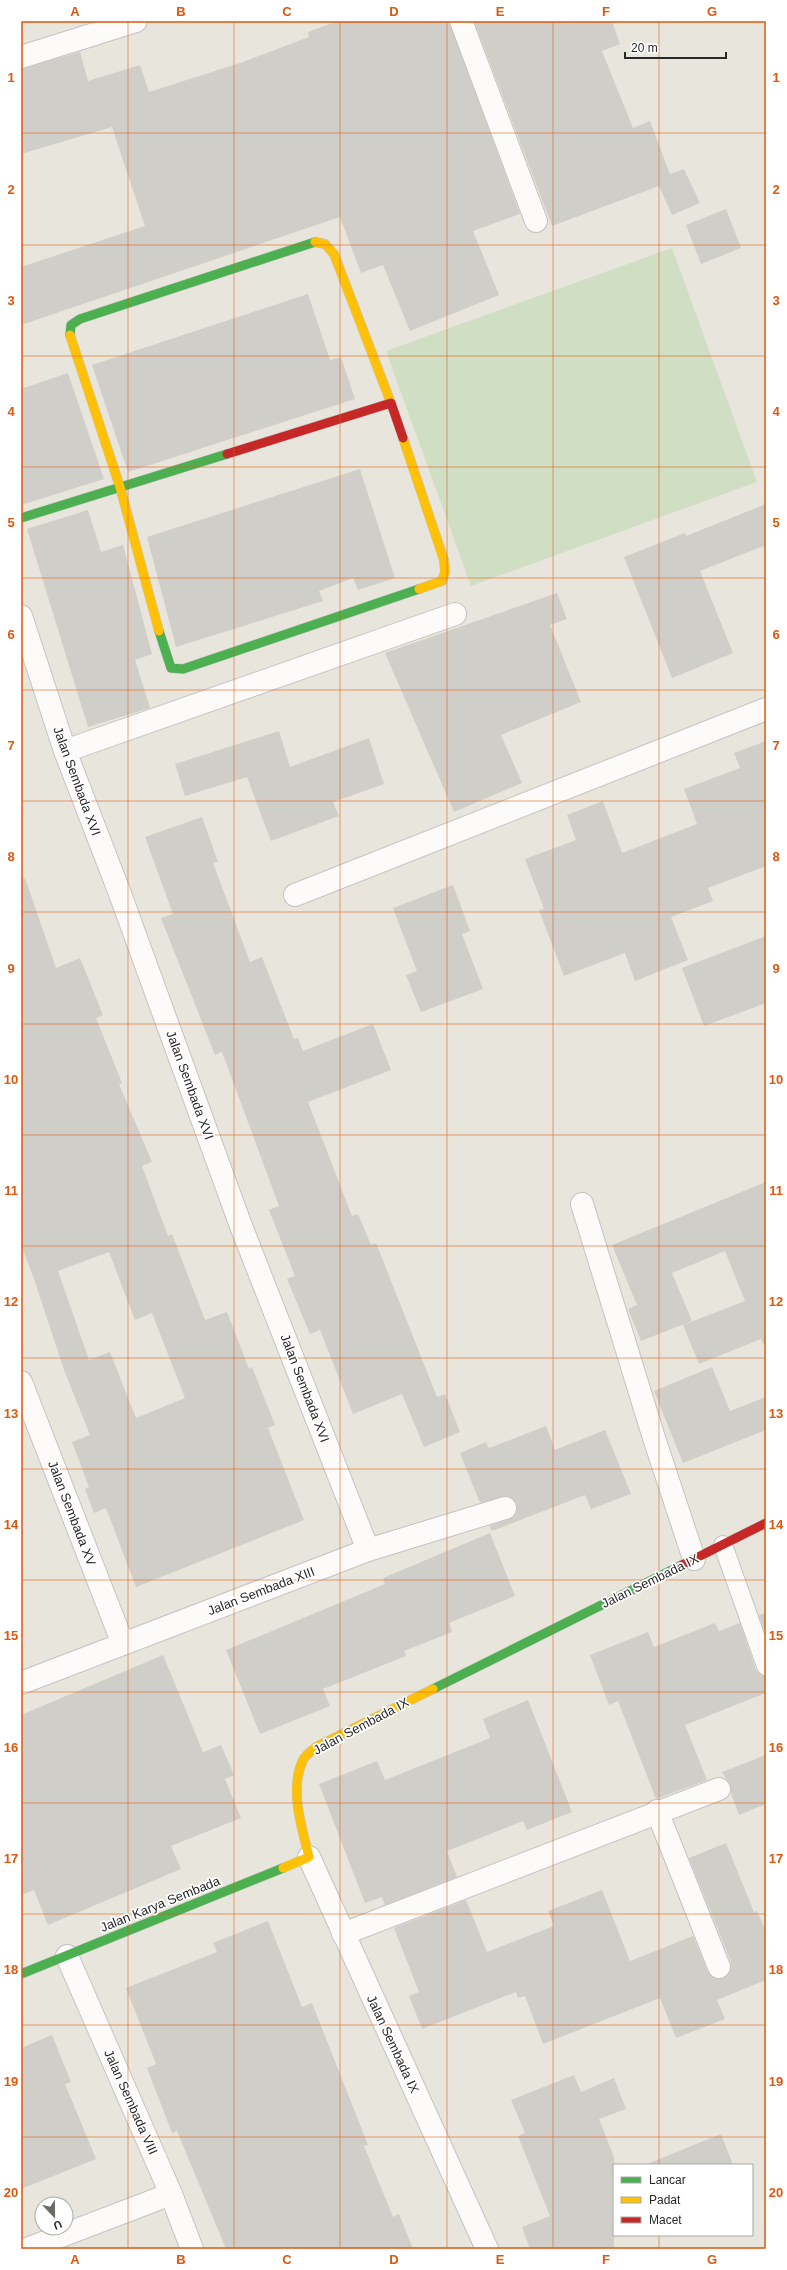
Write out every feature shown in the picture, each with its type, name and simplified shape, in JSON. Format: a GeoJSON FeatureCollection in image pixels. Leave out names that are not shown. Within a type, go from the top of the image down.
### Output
{"type":"FeatureCollection","features":[{"type":"Feature","properties":{"kind":"street"},"geometry":{"type":"LineString","coordinates":[[21,57],[136,21]]}},
{"type":"Feature","properties":{"kind":"street"},"geometry":{"type":"LineString","coordinates":[[460,21],[536,221]]}},
{"type":"Feature","properties":{"kind":"street"},"geometry":{"type":"LineString","coordinates":[[315,242],[325,244],[334,254],[391,403],[444,560],[445,572],[442,581],[183,670],[171,668],[165,653],[120,487],[70,339],[71,325],[80,318],[315,242]]}},
{"type":"Feature","properties":{"kind":"street"},"geometry":{"type":"LineString","coordinates":[[21,518],[391,403]]}},
{"type":"Feature","properties":{"kind":"street"},"geometry":{"type":"LineString","coordinates":[[65,751],[455,614]]}},
{"type":"Feature","properties":{"kind":"street","name":"Jalan Sembada XVI"},"geometry":{"type":"LineString","coordinates":[[21,616],[65,751],[119,891],[241,1226],[368,1550]]}},
{"type":"Feature","properties":{"kind":"street"},"geometry":{"type":"LineString","coordinates":[[295,895],[766,709]]}},
{"type":"Feature","properties":{"kind":"street"},"geometry":{"type":"LineString","coordinates":[[582,1204],[645,1410],[694,1559]]}},
{"type":"Feature","properties":{"kind":"street","name":"Jalan Sembada XV"},"geometry":{"type":"LineString","coordinates":[[21,1382],[123,1644]]}},
{"type":"Feature","properties":{"kind":"street","name":"Jalan Sembada XIII"},"geometry":{"type":"LineString","coordinates":[[21,1683],[368,1550],[505,1508]]}},
{"type":"Feature","properties":{"kind":"street","name":"Jalan Sembada IX"},"geometry":{"type":"LineString","coordinates":[[487,2249],[342,1934],[309,1857],[299,1816],[298,1773],[303,1759],[316,1747],[766,1523]]}},
{"type":"Feature","properties":{"kind":"street"},"geometry":{"type":"LineString","coordinates":[[342,1934],[719,1788]]}},
{"type":"Feature","properties":{"kind":"street"},"geometry":{"type":"LineString","coordinates":[[657,1811],[720,1967]]}},
{"type":"Feature","properties":{"kind":"street","name":"Jalan Karya Sembada"},"geometry":{"type":"LineString","coordinates":[[21,1974],[309,1857]]}},
{"type":"Feature","properties":{"kind":"street","name":"Jalan Sembada VIII"},"geometry":{"type":"LineString","coordinates":[[67,1956],[171,2194],[192,2249]]}},
{"type":"Feature","properties":{"kind":"street"},"geometry":{"type":"LineString","coordinates":[[27,2249],[171,2194]]}},
{"type":"Feature","properties":{"kind":"lane"},"geometry":{"type":"LineString","coordinates":[[723,1545],[766,1666]]}},
{"type":"Feature","properties":{"kind":"green space"},"geometry":{"type":"Polygon","coordinates":[[[672,248],[757,482],[471,586],[386,351],[672,248]]]}},
{"type":"Feature","properties":{"kind":"building"},"geometry":{"type":"Polygon","coordinates":[[[338,21],[449,21],[520,214],[473,231],[499,295],[410,331],[383,265],[361,273],[340,217],[21,325],[21,267],[145,226],[112,127],[21,154],[21,69],[80,52],[88,81],[140,65],[149,92],[240,63],[309,37],[308,32],[338,21]]]}},
{"type":"Feature","properties":{"kind":"building"},"geometry":{"type":"Polygon","coordinates":[[[474,21],[612,21],[620,44],[602,51],[633,128],[650,121],[670,174],[684,169],[700,203],[672,215],[659,186],[552,226],[474,21]]]}},
{"type":"Feature","properties":{"kind":"building"},"geometry":{"type":"Polygon","coordinates":[[[726,209],[741,248],[701,264],[686,225],[726,209]]]}},
{"type":"Feature","properties":{"kind":"building"},"geometry":{"type":"Polygon","coordinates":[[[308,294],[330,360],[341,357],[355,399],[128,472],[92,365],[308,294]]]}},
{"type":"Feature","properties":{"kind":"building"},"geometry":{"type":"Polygon","coordinates":[[[68,373],[104,479],[21,505],[21,389],[68,373]]]}},
{"type":"Feature","properties":{"kind":"building"},"geometry":{"type":"Polygon","coordinates":[[[360,469],[395,578],[358,590],[353,578],[319,591],[323,601],[176,647],[147,537],[360,469]]]}},
{"type":"Feature","properties":{"kind":"building"},"geometry":{"type":"Polygon","coordinates":[[[766,504],[766,545],[700,571],[733,653],[672,678],[624,557],[685,533],[686,536],[766,504]]]}},
{"type":"Feature","properties":{"kind":"building"},"geometry":{"type":"Polygon","coordinates":[[[88,510],[101,552],[123,545],[152,654],[135,660],[150,708],[88,727],[27,529],[88,510]]]}},
{"type":"Feature","properties":{"kind":"building"},"geometry":{"type":"Polygon","coordinates":[[[557,593],[567,619],[550,625],[581,702],[501,735],[522,783],[454,812],[385,653],[557,593]]]}},
{"type":"Feature","properties":{"kind":"building"},"geometry":{"type":"Polygon","coordinates":[[[279,731],[290,767],[369,738],[384,784],[333,802],[339,816],[271,841],[247,777],[185,796],[175,764],[279,731]]]}},
{"type":"Feature","properties":{"kind":"building"},"geometry":{"type":"Polygon","coordinates":[[[766,741],[766,866],[708,888],[713,901],[671,917],[688,960],[635,981],[625,953],[564,976],[539,910],[544,909],[525,859],[576,840],[567,815],[603,801],[622,853],[697,824],[684,789],[740,768],[734,753],[766,741]]]}},
{"type":"Feature","properties":{"kind":"building"},"geometry":{"type":"Polygon","coordinates":[[[202,817],[218,862],[213,863],[250,962],[262,957],[294,1039],[298,1038],[303,1051],[373,1024],[391,1070],[308,1102],[352,1216],[358,1214],[371,1245],[376,1243],[437,1397],[445,1394],[460,1432],[424,1447],[402,1394],[353,1414],[320,1330],[310,1334],[287,1279],[295,1276],[269,1210],[279,1206],[222,1052],[215,1055],[161,918],[173,914],[145,837],[202,817]]]}},
{"type":"Feature","properties":{"kind":"building"},"geometry":{"type":"Polygon","coordinates":[[[25,878],[56,968],[80,958],[103,1015],[96,1018],[122,1083],[119,1084],[152,1162],[142,1166],[168,1236],[172,1234],[205,1320],[227,1312],[249,1369],[252,1367],[275,1425],[268,1428],[304,1520],[136,1587],[106,1508],[94,1513],[85,1489],[89,1487],[72,1442],[90,1435],[64,1370],[34,1279],[21,1245],[21,879],[25,878]],[[109,1252],[58,1271],[89,1360],[110,1352],[136,1418],[185,1398],[152,1313],[135,1320],[109,1252]]]}},
{"type":"Feature","properties":{"kind":"building"},"geometry":{"type":"Polygon","coordinates":[[[453,885],[470,931],[462,934],[483,989],[421,1012],[406,975],[417,971],[393,908],[453,885]]]}},
{"type":"Feature","properties":{"kind":"building"},"geometry":{"type":"Polygon","coordinates":[[[766,936],[766,1003],[704,1026],[682,968],[766,936]]]}},
{"type":"Feature","properties":{"kind":"building"},"geometry":{"type":"Polygon","coordinates":[[[766,1182],[766,1349],[761,1339],[699,1364],[683,1325],[745,1301],[725,1251],[672,1273],[692,1321],[641,1341],[628,1309],[637,1305],[612,1245],[766,1182]]]}},
{"type":"Feature","properties":{"kind":"building"},"geometry":{"type":"Polygon","coordinates":[[[712,1367],[730,1411],[766,1397],[766,1430],[683,1463],[654,1391],[712,1367]]]}},
{"type":"Feature","properties":{"kind":"building"},"geometry":{"type":"Polygon","coordinates":[[[546,1426],[555,1450],[605,1430],[631,1494],[591,1509],[585,1495],[492,1531],[489,1526],[514,1517],[517,1510],[517,1504],[513,1499],[507,1496],[480,1503],[460,1453],[486,1442],[489,1448],[546,1426]]]}},
{"type":"Feature","properties":{"kind":"building"},"geometry":{"type":"Polygon","coordinates":[[[490,1533],[515,1596],[449,1623],[452,1632],[404,1651],[406,1656],[323,1689],[330,1706],[260,1734],[226,1650],[385,1584],[383,1578],[490,1533]]]}},
{"type":"Feature","properties":{"kind":"building"},"geometry":{"type":"Polygon","coordinates":[[[766,1613],[766,1635],[759,1615],[766,1613]]]}},
{"type":"Feature","properties":{"kind":"building"},"geometry":{"type":"Polygon","coordinates":[[[715,1623],[719,1631],[740,1623],[756,1670],[760,1674],[766,1676],[766,1693],[685,1725],[707,1780],[656,1799],[618,1701],[609,1705],[590,1655],[648,1632],[654,1647],[715,1623]]]}},
{"type":"Feature","properties":{"kind":"building"},"geometry":{"type":"Polygon","coordinates":[[[163,1655],[203,1752],[221,1745],[234,1775],[225,1779],[241,1818],[171,1846],[181,1869],[48,1925],[34,1890],[21,1895],[21,1715],[163,1655]]]}},
{"type":"Feature","properties":{"kind":"building"},"geometry":{"type":"Polygon","coordinates":[[[528,1700],[572,1812],[527,1830],[523,1821],[447,1851],[457,1877],[385,1905],[382,1897],[365,1903],[319,1784],[377,1761],[385,1780],[490,1738],[483,1719],[528,1700]]]}},
{"type":"Feature","properties":{"kind":"building"},"geometry":{"type":"Polygon","coordinates":[[[766,1755],[766,1804],[739,1815],[731,1793],[730,1784],[722,1772],[766,1755]]]}},
{"type":"Feature","properties":{"kind":"building"},"geometry":{"type":"Polygon","coordinates":[[[726,1843],[754,1912],[757,1911],[766,1932],[766,1980],[717,2000],[725,2019],[676,2038],[660,1998],[543,2044],[525,1996],[518,1998],[516,1992],[422,2029],[409,1996],[419,1992],[394,1928],[466,1900],[487,1952],[554,1926],[548,1911],[602,1890],[630,1961],[693,1936],[708,1972],[717,1979],[724,1978],[731,1969],[731,1962],[689,1858],[726,1843]]]}},
{"type":"Feature","properties":{"kind":"building"},"geometry":{"type":"Polygon","coordinates":[[[268,1921],[302,2007],[312,2003],[368,2145],[364,2146],[393,2217],[399,2214],[413,2249],[226,2249],[177,2131],[172,2133],[147,2068],[156,2064],[126,1988],[217,1952],[213,1943],[268,1921]]]}},
{"type":"Feature","properties":{"kind":"building"},"geometry":{"type":"Polygon","coordinates":[[[52,2035],[71,2082],[65,2084],[96,2159],[21,2189],[21,2048],[52,2035]]]}},
{"type":"Feature","properties":{"kind":"building"},"geometry":{"type":"Polygon","coordinates":[[[574,2075],[581,2092],[614,2078],[626,2109],[599,2119],[614,2157],[614,2249],[530,2249],[522,2227],[550,2216],[518,2136],[525,2133],[511,2100],[574,2075]]]}},
{"type":"Feature","properties":{"kind":"building"},"geometry":{"type":"Polygon","coordinates":[[[721,2134],[733,2164],[647,2164],[721,2134]]]}},
{"type":"Feature","properties":{"kind":"traffic: fast"},"geometry":{"type":"LineString","coordinates":[[70,335],[71,325],[80,319],[315,242]]}},
{"type":"Feature","properties":{"kind":"traffic: fast"},"geometry":{"type":"LineString","coordinates":[[21,518],[227,454]]}},
{"type":"Feature","properties":{"kind":"traffic: fast"},"geometry":{"type":"LineString","coordinates":[[159,631],[171,668],[183,669],[419,589]]}},
{"type":"Feature","properties":{"kind":"traffic: fast"},"geometry":{"type":"LineString","coordinates":[[433,1689],[682,1565]]}},
{"type":"Feature","properties":{"kind":"traffic: fast"},"geometry":{"type":"LineString","coordinates":[[21,1974],[283,1868]]}},
{"type":"Feature","properties":{"kind":"traffic: slow"},"geometry":{"type":"LineString","coordinates":[[315,242],[325,244],[334,254],[391,403]]}},
{"type":"Feature","properties":{"kind":"traffic: slow"},"geometry":{"type":"LineString","coordinates":[[70,335],[120,487],[159,631]]}},
{"type":"Feature","properties":{"kind":"traffic: slow"},"geometry":{"type":"LineString","coordinates":[[403,438],[444,560],[445,572],[442,581],[419,589]]}},
{"type":"Feature","properties":{"kind":"traffic: slow"},"geometry":{"type":"LineString","coordinates":[[283,1868],[309,1857],[300,1821],[297,1796],[299,1771],[306,1756],[316,1747],[433,1689]]}},
{"type":"Feature","properties":{"kind":"traffic: jam"},"geometry":{"type":"LineString","coordinates":[[227,454],[391,403],[403,438]]}},
{"type":"Feature","properties":{"kind":"traffic: jam"},"geometry":{"type":"LineString","coordinates":[[682,1565],[766,1523]]}}]}
